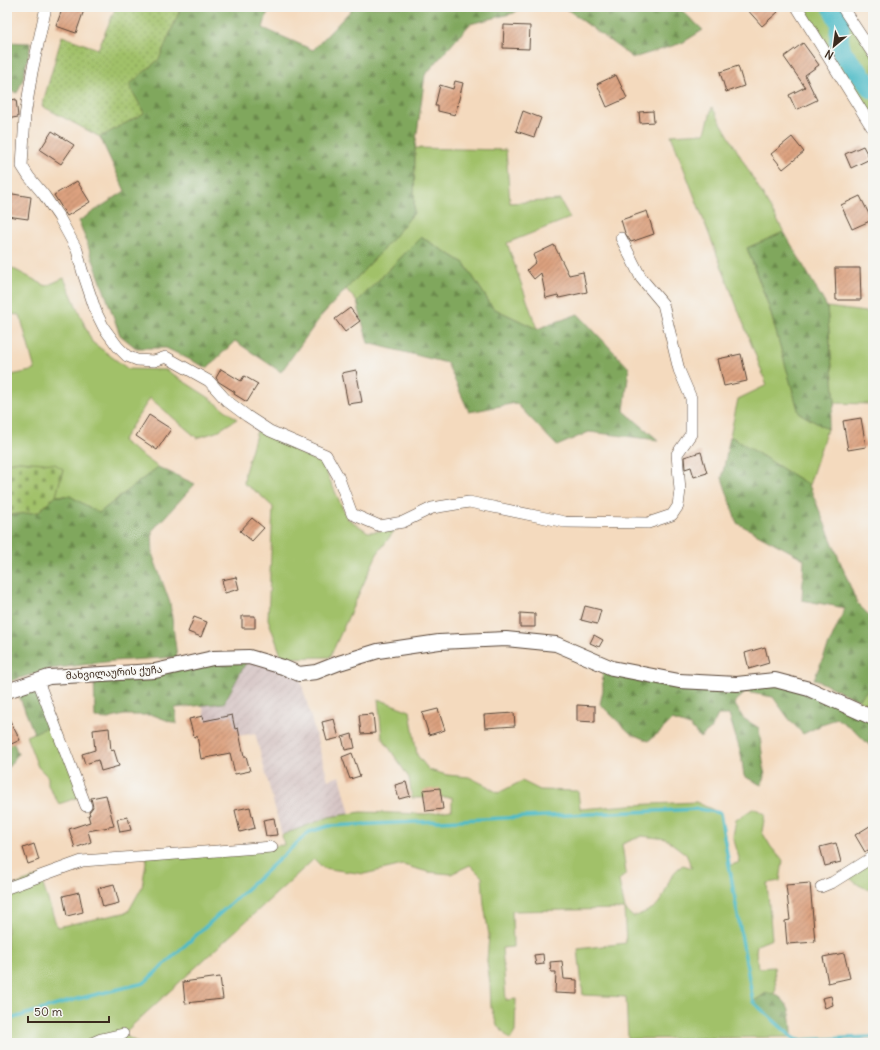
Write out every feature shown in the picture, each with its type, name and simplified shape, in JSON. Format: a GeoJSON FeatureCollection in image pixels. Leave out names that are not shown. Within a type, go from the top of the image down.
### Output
{"type":"FeatureCollection","features":[{"type":"Feature","properties":{"kind":"street"},"geometry":{"type":"LineString","coordinates":[[46,7],[32,72],[25,116],[22,166],[29,177],[44,194],[59,217],[76,250],[96,312],[104,328],[118,347],[127,356],[137,360],[154,361],[166,357],[209,381],[227,401],[270,431],[326,455],[338,476],[352,514],[380,526],[403,522],[432,508],[469,502],[565,522],[648,523],[672,515],[678,506],[680,490],[677,454],[691,434],[691,398],[679,370],[663,304],[641,278],[621,238]]}},
{"type":"Feature","properties":{"kind":"street"},"geometry":{"type":"LineString","coordinates":[[797,7],[873,129]]}},
{"type":"Feature","properties":{"kind":"street"},"geometry":{"type":"LineString","coordinates":[[842,7],[873,54]]}},
{"type":"Feature","properties":{"kind":"street","name":"მახვილაურის ქუჩა"},"geometry":{"type":"LineString","coordinates":[[7,690],[49,677],[155,671],[213,658],[249,658],[283,667],[299,674],[316,672],[378,651],[439,642],[506,639],[556,644],[612,668],[679,681],[737,684],[775,680],[809,689],[873,718]]}},
{"type":"Feature","properties":{"kind":"street"},"geometry":{"type":"LineString","coordinates":[[38,681],[86,806]]}},
{"type":"Feature","properties":{"kind":"street"},"geometry":{"type":"LineString","coordinates":[[7,888],[82,861],[272,847]]}},
{"type":"Feature","properties":{"kind":"street"},"geometry":{"type":"LineString","coordinates":[[822,887],[833,882],[873,857]]}},
{"type":"Feature","properties":{"kind":"street"},"geometry":{"type":"LineString","coordinates":[[92,1043],[123,1034]]}},
{"type":"Feature","properties":{"kind":"shaded area"},"geometry":{"type":"Polygon","coordinates":[[[249,657],[299,674],[328,780],[340,776],[350,814],[329,817],[282,835],[255,733],[211,741],[202,704],[224,703],[249,657]]]}},
{"type":"Feature","properties":{"kind":"green space"},"geometry":{"type":"Polygon","coordinates":[[[116,7],[181,7],[159,59],[129,85],[144,113],[100,137],[42,106],[62,36],[98,49],[116,7]]]}},
{"type":"Feature","properties":{"kind":"green space"},"geometry":{"type":"Polygon","coordinates":[[[181,7],[269,7],[263,28],[313,50],[354,7],[522,7],[514,13],[470,24],[425,75],[415,148],[414,213],[379,254],[322,315],[281,372],[235,341],[207,368],[166,348],[136,348],[120,335],[79,221],[125,191],[100,137],[144,113],[129,85],[159,59],[181,7]]]}},
{"type":"Feature","properties":{"kind":"green space"},"geometry":{"type":"Polygon","coordinates":[[[564,7],[678,7],[703,30],[682,43],[633,58],[564,7]]]}},
{"type":"Feature","properties":{"kind":"green space"},"geometry":{"type":"Polygon","coordinates":[[[797,7],[842,7],[873,54],[873,129],[797,7]]]}},
{"type":"Feature","properties":{"kind":"green space"},"geometry":{"type":"Polygon","coordinates":[[[7,42],[31,43],[23,79],[17,93],[7,90],[7,42]]]}},
{"type":"Feature","properties":{"kind":"green space"},"geometry":{"type":"Polygon","coordinates":[[[712,107],[784,232],[747,248],[769,307],[799,412],[827,429],[809,485],[730,436],[738,399],[767,385],[671,135],[705,133],[712,107]]]}},
{"type":"Feature","properties":{"kind":"green space"},"geometry":{"type":"Polygon","coordinates":[[[415,148],[506,150],[510,203],[560,200],[570,218],[507,243],[537,329],[493,308],[464,263],[421,237],[357,302],[346,289],[379,254],[414,213],[415,148]]]}},
{"type":"Feature","properties":{"kind":"green space"},"geometry":{"type":"Polygon","coordinates":[[[784,232],[827,307],[835,403],[827,429],[799,413],[769,307],[747,248],[784,232]]]}},
{"type":"Feature","properties":{"kind":"green space"},"geometry":{"type":"Polygon","coordinates":[[[421,237],[464,263],[493,308],[537,329],[578,314],[629,368],[624,411],[658,440],[589,432],[557,446],[516,403],[469,412],[447,363],[368,343],[357,302],[421,237]]]}},
{"type":"Feature","properties":{"kind":"green space"},"geometry":{"type":"Polygon","coordinates":[[[7,261],[8,266],[46,286],[64,278],[92,342],[128,369],[166,370],[208,397],[237,419],[216,432],[197,438],[150,398],[122,441],[158,467],[99,513],[70,496],[56,496],[63,469],[20,461],[7,463],[7,376],[35,370],[20,315],[7,314],[7,261]]]}},
{"type":"Feature","properties":{"kind":"green space"},"geometry":{"type":"Polygon","coordinates":[[[827,307],[873,313],[873,411],[869,404],[835,403],[827,307]]]}},
{"type":"Feature","properties":{"kind":"green space"},"geometry":{"type":"Polygon","coordinates":[[[257,431],[323,465],[347,518],[368,532],[395,530],[377,554],[330,657],[282,658],[268,619],[273,507],[258,493],[244,484],[245,472],[257,431]]]}},
{"type":"Feature","properties":{"kind":"green space"},"geometry":{"type":"Polygon","coordinates":[[[730,436],[809,485],[857,603],[873,619],[873,684],[858,700],[814,679],[845,608],[802,600],[804,559],[737,523],[722,478],[730,436]]]}},
{"type":"Feature","properties":{"kind":"green space"},"geometry":{"type":"Polygon","coordinates":[[[20,461],[55,464],[63,469],[56,496],[38,512],[7,515],[7,463],[20,461]]]}},
{"type":"Feature","properties":{"kind":"green space"},"geometry":{"type":"Polygon","coordinates":[[[158,467],[195,484],[152,531],[153,556],[170,603],[177,657],[113,661],[50,669],[7,682],[7,515],[38,512],[56,496],[70,496],[99,513],[158,467]]]}},
{"type":"Feature","properties":{"kind":"green space"},"geometry":{"type":"Polygon","coordinates":[[[249,657],[224,703],[175,708],[177,724],[153,715],[124,715],[108,719],[95,718],[94,674],[249,657]]]}},
{"type":"Feature","properties":{"kind":"green space"},"geometry":{"type":"Polygon","coordinates":[[[602,664],[679,681],[775,680],[873,718],[873,749],[854,730],[836,718],[803,734],[789,719],[773,697],[746,692],[734,703],[743,718],[759,728],[765,777],[761,785],[744,776],[741,754],[729,715],[718,715],[711,729],[700,738],[690,726],[672,720],[648,741],[630,733],[600,704],[603,690],[602,664]]]}},
{"type":"Feature","properties":{"kind":"green space"},"geometry":{"type":"Polygon","coordinates":[[[38,681],[54,724],[34,733],[16,688],[38,681]]]}},
{"type":"Feature","properties":{"kind":"green space"},"geometry":{"type":"Polygon","coordinates":[[[873,684],[873,707],[858,700],[873,684]]]}},
{"type":"Feature","properties":{"kind":"green space"},"geometry":{"type":"Polygon","coordinates":[[[378,699],[410,711],[417,755],[429,770],[447,775],[469,777],[498,793],[522,781],[540,790],[578,791],[580,809],[696,802],[720,813],[729,866],[740,862],[733,836],[736,820],[754,808],[765,814],[762,832],[771,847],[783,861],[780,881],[767,883],[772,939],[757,945],[756,952],[758,968],[774,967],[776,989],[774,994],[766,993],[753,1002],[792,1037],[628,1039],[626,997],[583,995],[578,949],[626,943],[624,909],[512,911],[513,947],[502,948],[506,1000],[516,999],[515,1032],[510,1040],[497,1025],[491,1008],[487,961],[489,935],[484,905],[482,877],[470,865],[451,874],[428,872],[403,865],[364,874],[323,868],[314,859],[123,1034],[138,1043],[7,1043],[7,888],[40,876],[57,927],[128,912],[142,887],[147,856],[284,845],[282,835],[329,817],[361,812],[426,814],[452,810],[452,797],[412,798],[409,778],[382,737],[378,699]],[[642,836],[622,844],[626,873],[619,881],[625,909],[633,917],[648,911],[658,904],[671,878],[678,869],[683,865],[692,868],[686,854],[666,839],[642,836]]]}},
{"type":"Feature","properties":{"kind":"green space"},"geometry":{"type":"Polygon","coordinates":[[[54,724],[82,796],[59,804],[48,785],[48,777],[38,767],[26,736],[54,724]]]}},
{"type":"Feature","properties":{"kind":"green space"},"geometry":{"type":"Polygon","coordinates":[[[13,741],[18,754],[7,769],[7,743],[13,741]]]}},
{"type":"Feature","properties":{"kind":"green space"},"geometry":{"type":"Polygon","coordinates":[[[873,857],[873,889],[869,889],[861,886],[846,874],[873,857]]]}},
{"type":"Feature","properties":{"kind":"green space"},"geometry":{"type":"Polygon","coordinates":[[[766,993],[774,994],[785,1002],[790,1015],[792,1037],[753,1002],[766,993]]]}},
{"type":"Feature","properties":{"kind":"building"},"geometry":{"type":"Polygon","coordinates":[[[63,7],[75,7],[84,10],[76,33],[56,26],[63,7]]]}},
{"type":"Feature","properties":{"kind":"building"},"geometry":{"type":"Polygon","coordinates":[[[745,7],[774,7],[778,12],[762,26],[745,7]]]}},
{"type":"Feature","properties":{"kind":"building"},"geometry":{"type":"Polygon","coordinates":[[[504,25],[530,26],[529,49],[503,48],[504,25]]]}},
{"type":"Feature","properties":{"kind":"building"},"geometry":{"type":"Polygon","coordinates":[[[803,43],[819,65],[805,75],[817,100],[796,110],[789,95],[805,87],[784,57],[803,43]]]}},
{"type":"Feature","properties":{"kind":"building"},"geometry":{"type":"Polygon","coordinates":[[[738,66],[744,86],[726,92],[720,72],[738,66]]]}},
{"type":"Feature","properties":{"kind":"building"},"geometry":{"type":"Polygon","coordinates":[[[616,75],[627,98],[607,107],[597,84],[616,75]]]}},
{"type":"Feature","properties":{"kind":"building"},"geometry":{"type":"Polygon","coordinates":[[[455,81],[463,83],[455,115],[438,111],[438,106],[435,106],[440,85],[453,89],[455,81]]]}},
{"type":"Feature","properties":{"kind":"building"},"geometry":{"type":"Polygon","coordinates":[[[16,99],[18,117],[7,119],[7,101],[16,99]]]}},
{"type":"Feature","properties":{"kind":"building"},"geometry":{"type":"Polygon","coordinates":[[[523,111],[541,118],[534,137],[516,131],[523,111]]]}},
{"type":"Feature","properties":{"kind":"building"},"geometry":{"type":"Polygon","coordinates":[[[653,111],[654,122],[640,123],[639,112],[653,111]]]}},
{"type":"Feature","properties":{"kind":"building"},"geometry":{"type":"Polygon","coordinates":[[[52,131],[74,145],[61,164],[40,150],[52,131]]]}},
{"type":"Feature","properties":{"kind":"building"},"geometry":{"type":"Polygon","coordinates":[[[792,137],[804,152],[783,169],[771,154],[792,137]]]}},
{"type":"Feature","properties":{"kind":"building"},"geometry":{"type":"Polygon","coordinates":[[[863,146],[870,159],[851,168],[845,154],[863,146]]]}},
{"type":"Feature","properties":{"kind":"building"},"geometry":{"type":"Polygon","coordinates":[[[77,181],[90,202],[67,216],[54,195],[77,181]]]}},
{"type":"Feature","properties":{"kind":"building"},"geometry":{"type":"Polygon","coordinates":[[[7,193],[31,197],[28,219],[7,216],[7,193]]]}},
{"type":"Feature","properties":{"kind":"building"},"geometry":{"type":"Polygon","coordinates":[[[860,196],[872,220],[852,229],[841,205],[860,196]]]}},
{"type":"Feature","properties":{"kind":"building"},"geometry":{"type":"Polygon","coordinates":[[[647,211],[654,234],[631,242],[625,233],[621,220],[647,211]]]}},
{"type":"Feature","properties":{"kind":"building"},"geometry":{"type":"Polygon","coordinates":[[[554,245],[569,275],[583,272],[587,292],[559,298],[558,295],[546,298],[541,273],[534,279],[527,270],[536,262],[533,255],[554,245]]]}},
{"type":"Feature","properties":{"kind":"building"},"geometry":{"type":"Polygon","coordinates":[[[835,268],[860,268],[861,300],[836,300],[835,268]]]}},
{"type":"Feature","properties":{"kind":"building"},"geometry":{"type":"Polygon","coordinates":[[[350,308],[360,321],[345,332],[335,319],[350,308]]]}},
{"type":"Feature","properties":{"kind":"building"},"geometry":{"type":"Polygon","coordinates":[[[741,354],[747,381],[724,386],[718,359],[741,354]]]}},
{"type":"Feature","properties":{"kind":"building"},"geometry":{"type":"Polygon","coordinates":[[[221,369],[241,381],[244,376],[258,384],[247,402],[219,382],[216,378],[221,369]]]}},
{"type":"Feature","properties":{"kind":"building"},"geometry":{"type":"Polygon","coordinates":[[[356,370],[362,402],[348,404],[342,373],[356,370]]]}},
{"type":"Feature","properties":{"kind":"building"},"geometry":{"type":"Polygon","coordinates":[[[149,415],[171,429],[157,450],[136,436],[149,415]]]}},
{"type":"Feature","properties":{"kind":"building"},"geometry":{"type":"Polygon","coordinates":[[[861,418],[866,447],[848,450],[843,421],[861,418]]]}},
{"type":"Feature","properties":{"kind":"building"},"geometry":{"type":"Polygon","coordinates":[[[701,452],[707,473],[694,477],[691,467],[685,469],[684,457],[701,452]]]}},
{"type":"Feature","properties":{"kind":"building"},"geometry":{"type":"Polygon","coordinates":[[[252,518],[264,528],[252,541],[240,531],[252,518]]]}},
{"type":"Feature","properties":{"kind":"building"},"geometry":{"type":"Polygon","coordinates":[[[236,577],[239,589],[225,593],[222,580],[236,577]]]}},
{"type":"Feature","properties":{"kind":"building"},"geometry":{"type":"Polygon","coordinates":[[[585,606],[601,610],[597,624],[581,620],[585,606]]]}},
{"type":"Feature","properties":{"kind":"building"},"geometry":{"type":"Polygon","coordinates":[[[520,613],[535,614],[535,627],[520,627],[520,613]]]}},
{"type":"Feature","properties":{"kind":"building"},"geometry":{"type":"Polygon","coordinates":[[[242,616],[255,616],[255,628],[242,628],[242,616]]]}},
{"type":"Feature","properties":{"kind":"building"},"geometry":{"type":"Polygon","coordinates":[[[194,617],[207,622],[201,637],[188,632],[194,617]]]}},
{"type":"Feature","properties":{"kind":"building"},"geometry":{"type":"Polygon","coordinates":[[[594,635],[603,640],[599,647],[590,643],[594,635]]]}},
{"type":"Feature","properties":{"kind":"building"},"geometry":{"type":"Polygon","coordinates":[[[765,647],[769,663],[749,669],[745,653],[765,647]]]}},
{"type":"Feature","properties":{"kind":"building"},"geometry":{"type":"Polygon","coordinates":[[[577,705],[595,706],[595,722],[577,721],[577,705]]]}},
{"type":"Feature","properties":{"kind":"building"},"geometry":{"type":"Polygon","coordinates":[[[438,709],[445,730],[429,735],[422,713],[438,709]]]}},
{"type":"Feature","properties":{"kind":"building"},"geometry":{"type":"Polygon","coordinates":[[[514,713],[515,726],[485,728],[484,715],[514,713]]]}},
{"type":"Feature","properties":{"kind":"building"},"geometry":{"type":"Polygon","coordinates":[[[373,714],[375,733],[361,734],[359,715],[373,714]]]}},
{"type":"Feature","properties":{"kind":"building"},"geometry":{"type":"Polygon","coordinates":[[[7,715],[20,740],[7,746],[7,715]]]}},
{"type":"Feature","properties":{"kind":"building"},"geometry":{"type":"Polygon","coordinates":[[[232,715],[235,729],[238,728],[244,756],[246,756],[250,771],[235,774],[230,753],[201,759],[197,736],[194,737],[189,719],[203,716],[204,721],[232,715]]]}},
{"type":"Feature","properties":{"kind":"building"},"geometry":{"type":"Polygon","coordinates":[[[334,719],[339,738],[327,741],[322,722],[334,719]]]}},
{"type":"Feature","properties":{"kind":"building"},"geometry":{"type":"Polygon","coordinates":[[[109,728],[111,751],[114,750],[119,766],[101,771],[98,760],[85,764],[82,754],[95,750],[93,730],[109,728]]]}},
{"type":"Feature","properties":{"kind":"building"},"geometry":{"type":"Polygon","coordinates":[[[352,734],[355,748],[345,750],[342,737],[352,734]]]}},
{"type":"Feature","properties":{"kind":"building"},"geometry":{"type":"Polygon","coordinates":[[[352,753],[360,776],[350,779],[342,757],[352,753]]]}},
{"type":"Feature","properties":{"kind":"building"},"geometry":{"type":"Polygon","coordinates":[[[406,782],[410,796],[399,799],[395,785],[406,782]]]}},
{"type":"Feature","properties":{"kind":"building"},"geometry":{"type":"Polygon","coordinates":[[[440,788],[443,809],[426,811],[423,790],[440,788]]]}},
{"type":"Feature","properties":{"kind":"building"},"geometry":{"type":"Polygon","coordinates":[[[106,795],[114,826],[88,831],[91,842],[75,848],[69,829],[90,822],[88,815],[90,815],[89,812],[93,807],[91,798],[106,795]]]}},
{"type":"Feature","properties":{"kind":"building"},"geometry":{"type":"Polygon","coordinates":[[[250,807],[255,828],[240,832],[235,810],[250,807]]]}},
{"type":"Feature","properties":{"kind":"building"},"geometry":{"type":"Polygon","coordinates":[[[128,817],[131,830],[120,832],[117,819],[128,817]]]}},
{"type":"Feature","properties":{"kind":"building"},"geometry":{"type":"Polygon","coordinates":[[[274,818],[277,835],[266,836],[263,820],[274,818]]]}},
{"type":"Feature","properties":{"kind":"building"},"geometry":{"type":"Polygon","coordinates":[[[873,824],[873,847],[865,852],[855,835],[873,824]]]}},
{"type":"Feature","properties":{"kind":"building"},"geometry":{"type":"Polygon","coordinates":[[[836,843],[841,862],[825,866],[820,847],[836,843]]]}},
{"type":"Feature","properties":{"kind":"building"},"geometry":{"type":"Polygon","coordinates":[[[34,844],[39,860],[28,864],[23,848],[34,844]]]}},
{"type":"Feature","properties":{"kind":"building"},"geometry":{"type":"Polygon","coordinates":[[[810,883],[815,942],[787,944],[785,921],[790,920],[786,885],[810,883]]]}},
{"type":"Feature","properties":{"kind":"building"},"geometry":{"type":"Polygon","coordinates":[[[114,884],[119,903],[103,907],[98,888],[114,884]]]}},
{"type":"Feature","properties":{"kind":"building"},"geometry":{"type":"Polygon","coordinates":[[[79,892],[83,912],[67,916],[63,896],[79,892]]]}},
{"type":"Feature","properties":{"kind":"building"},"geometry":{"type":"Polygon","coordinates":[[[844,953],[850,978],[828,983],[823,957],[844,953]]]}},
{"type":"Feature","properties":{"kind":"building"},"geometry":{"type":"Polygon","coordinates":[[[543,954],[544,964],[536,965],[534,955],[543,954]]]}},
{"type":"Feature","properties":{"kind":"building"},"geometry":{"type":"Polygon","coordinates":[[[562,961],[564,979],[577,980],[577,994],[555,993],[556,972],[551,972],[550,962],[562,961]]]}},
{"type":"Feature","properties":{"kind":"building"},"geometry":{"type":"Polygon","coordinates":[[[220,977],[223,999],[185,1003],[183,982],[220,977]]]}},
{"type":"Feature","properties":{"kind":"building"},"geometry":{"type":"Polygon","coordinates":[[[831,996],[833,1005],[825,1008],[822,998],[831,996]]]}},
{"type":"Feature","properties":{"kind":"waterway"},"geometry":{"type":"LineString","coordinates":[[832,7],[840,23],[839,41],[842,53],[873,89]]}},
{"type":"Feature","properties":{"kind":"waterway"},"geometry":{"type":"LineString","coordinates":[[7,1020],[77,999],[144,983],[309,832],[329,826],[699,809],[720,813],[753,1002],[792,1037],[798,1040],[873,1037]]}}]}
